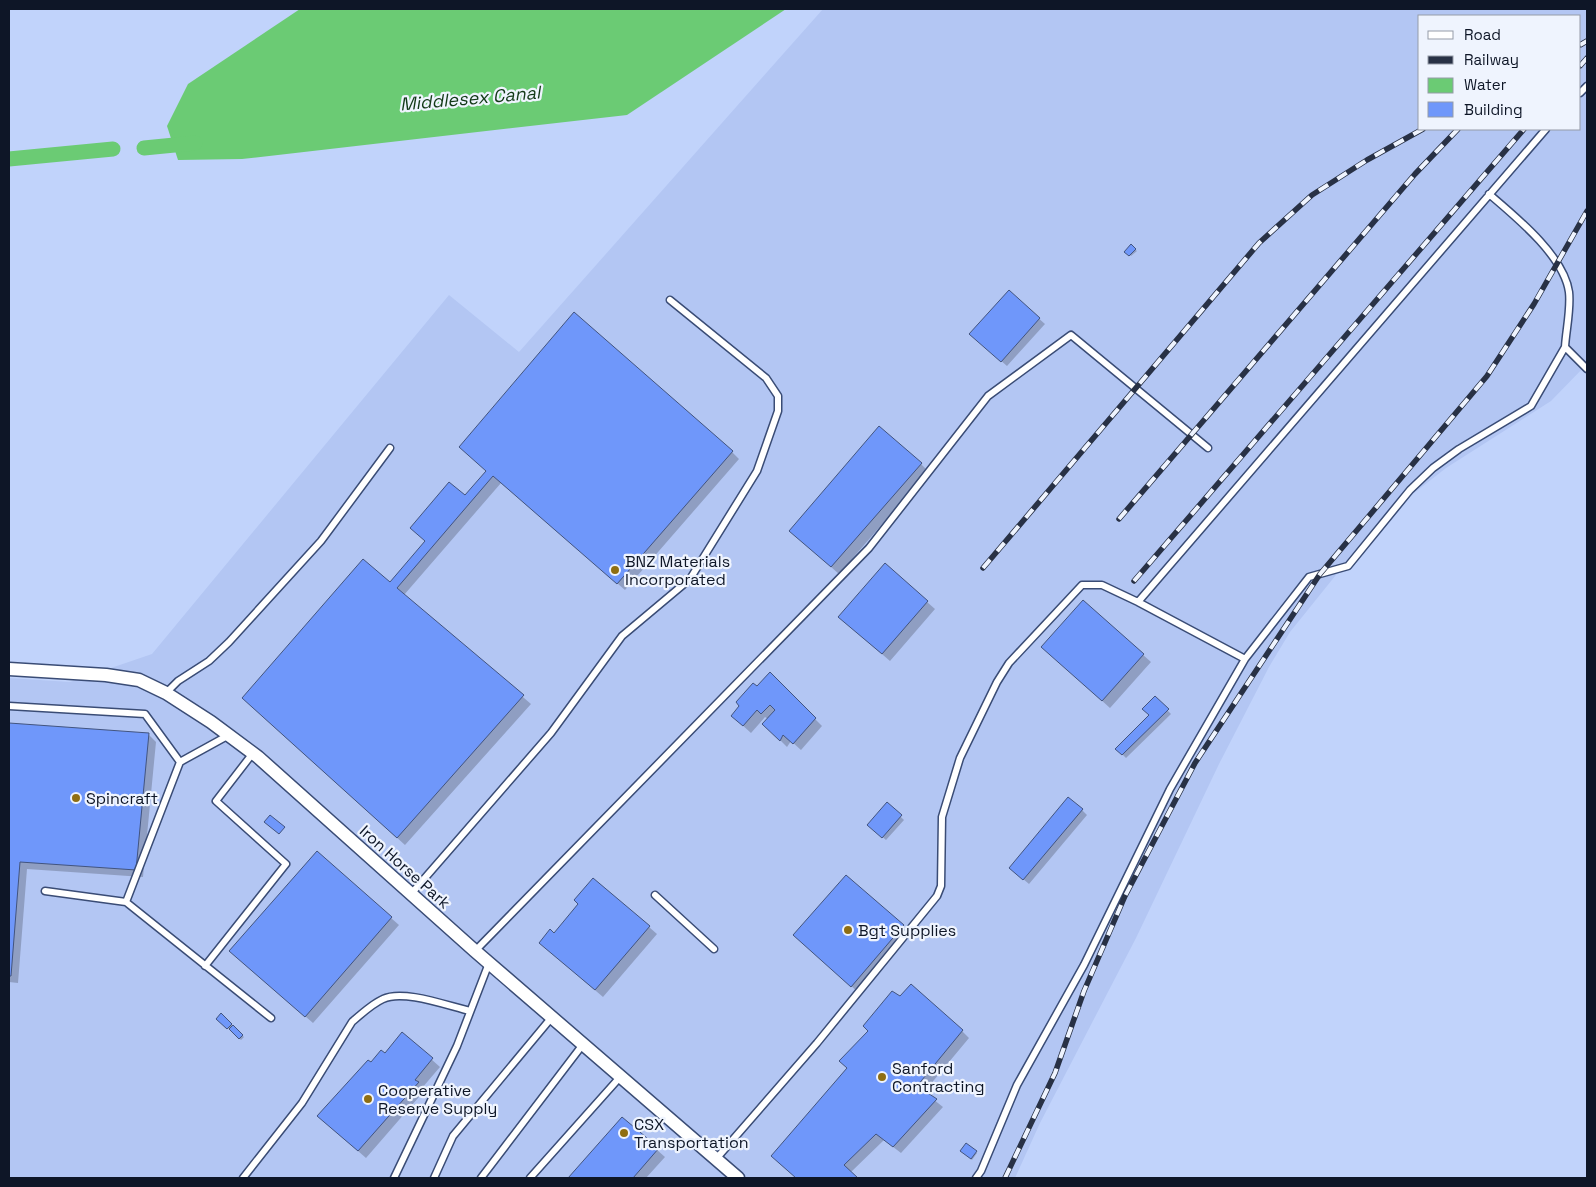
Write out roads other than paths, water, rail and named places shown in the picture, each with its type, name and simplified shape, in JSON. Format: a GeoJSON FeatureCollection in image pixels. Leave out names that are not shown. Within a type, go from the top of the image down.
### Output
{"type":"FeatureCollection","features":[{"type":"Feature","properties":{"kind":"street","name":"Iron Horse Park"},"geometry":{"type":"LineString","coordinates":[[9,669],[122,676],[152,686],[229,735],[738,1178]]}},
{"type":"Feature","properties":{"kind":"lane"},"geometry":{"type":"LineString","coordinates":[[1138,602],[1545,130]]}},
{"type":"Feature","properties":{"kind":"lane"},"geometry":{"type":"LineString","coordinates":[[976,1178],[981,1171],[1017,1085],[1084,965],[1170,790],[1245,659],[1309,577],[1348,566],[1410,490],[1433,468],[1458,449],[1531,406],[1565,347],[1569,292],[1557,263],[1527,227],[1490,194]]}},
{"type":"Feature","properties":{"kind":"lane"},"geometry":{"type":"LineString","coordinates":[[411,894],[551,733],[622,636],[690,579],[757,471],[778,411],[778,396],[766,378],[670,300]]}},
{"type":"Feature","properties":{"kind":"lane"},"geometry":{"type":"LineString","coordinates":[[475,951],[869,548],[988,396],[1071,335],[1208,448]]}},
{"type":"Feature","properties":{"kind":"lane"},"geometry":{"type":"LineString","coordinates":[[1565,347],[1587,369]]}},
{"type":"Feature","properties":{"kind":"lane"},"geometry":{"type":"LineString","coordinates":[[166,694],[178,681],[209,661],[229,642],[321,541],[390,448]]}},
{"type":"Feature","properties":{"kind":"lane"},"geometry":{"type":"LineString","coordinates":[[716,1159],[817,1044],[937,896],[941,881],[942,817],[960,758],[997,682],[1009,663],[1082,585],[1102,585],[1245,659]]}},
{"type":"Feature","properties":{"kind":"lane"},"geometry":{"type":"LineString","coordinates":[[9,706],[145,714],[180,762]]}},
{"type":"Feature","properties":{"kind":"lane"},"geometry":{"type":"LineString","coordinates":[[126,902],[180,762],[229,735]]}},
{"type":"Feature","properties":{"kind":"lane"},"geometry":{"type":"LineString","coordinates":[[205,966],[286,864],[216,801],[253,754]]}},
{"type":"Feature","properties":{"kind":"lane"},"geometry":{"type":"LineString","coordinates":[[45,891],[126,902],[271,1018]]}},
{"type":"Feature","properties":{"kind":"lane"},"geometry":{"type":"LineString","coordinates":[[656,895],[714,949]]}},
{"type":"Feature","properties":{"kind":"lane"},"geometry":{"type":"LineString","coordinates":[[394,1178],[457,1046],[489,963]]}},
{"type":"Feature","properties":{"kind":"lane"},"geometry":{"type":"LineString","coordinates":[[243,1178],[302,1103],[352,1022],[362,1013],[384,998],[401,995],[470,1011]]}},
{"type":"Feature","properties":{"kind":"lane"},"geometry":{"type":"LineString","coordinates":[[434,1178],[453,1136],[552,1016]]}},
{"type":"Feature","properties":{"kind":"lane"},"geometry":{"type":"LineString","coordinates":[[481,1178],[584,1043]]}},
{"type":"Feature","properties":{"kind":"lane"},"geometry":{"type":"LineString","coordinates":[[530,1178],[621,1076]]}},
{"type":"Feature","properties":{"kind":"water"},"geometry":{"type":"Polygon","coordinates":[[[300,9],[786,9],[627,115],[242,159],[178,160],[167,126],[188,84],[300,9]]]}},
{"type":"Feature","properties":{"kind":"waterway","name":"Middlesex Canal"},"geometry":{"type":"LineString","coordinates":[[144,148],[195,143]]}},
{"type":"Feature","properties":{"kind":"waterway","name":"Middlesex Canal"},"geometry":{"type":"LineString","coordinates":[[9,159],[113,149]]}},
{"type":"Feature","properties":{"kind":"railway"},"geometry":{"type":"LineString","coordinates":[[1581,44],[1587,41]]}},
{"type":"Feature","properties":{"kind":"railway"},"geometry":{"type":"LineString","coordinates":[[1581,65],[1587,58]]}},
{"type":"Feature","properties":{"kind":"railway"},"geometry":{"type":"LineString","coordinates":[[983,568],[1259,243],[1312,195],[1367,160],[1421,130]]}},
{"type":"Feature","properties":{"kind":"railway"},"geometry":{"type":"LineString","coordinates":[[1119,519],[1415,174],[1457,130]]}},
{"type":"Feature","properties":{"kind":"railway"},"geometry":{"type":"LineString","coordinates":[[1134,581],[1523,130]]}},
{"type":"Feature","properties":{"kind":"railway"},"geometry":{"type":"LineString","coordinates":[[1005,1178],[1055,1073],[1084,991],[1125,896],[1195,763],[1320,574],[1487,376],[1534,304],[1587,211]]}},
{"type":"Feature","properties":{"kind":"place","name":"BNZ Materials Incorporated"},"geometry":{"type":"Point","coordinates":[615,570]}},
{"type":"Feature","properties":{"kind":"place","name":"Spincraft"},"geometry":{"type":"Point","coordinates":[76,798]}},
{"type":"Feature","properties":{"kind":"place","name":"Bgt Supplies"},"geometry":{"type":"Point","coordinates":[848,930]}},
{"type":"Feature","properties":{"kind":"place","name":"Sanford Contracting"},"geometry":{"type":"Point","coordinates":[882,1077]}},
{"type":"Feature","properties":{"kind":"place","name":"Cooperative Reserve Supply"},"geometry":{"type":"Point","coordinates":[368,1099]}},
{"type":"Feature","properties":{"kind":"place","name":"CSX Transportation"},"geometry":{"type":"Point","coordinates":[624,1133]}}]}
